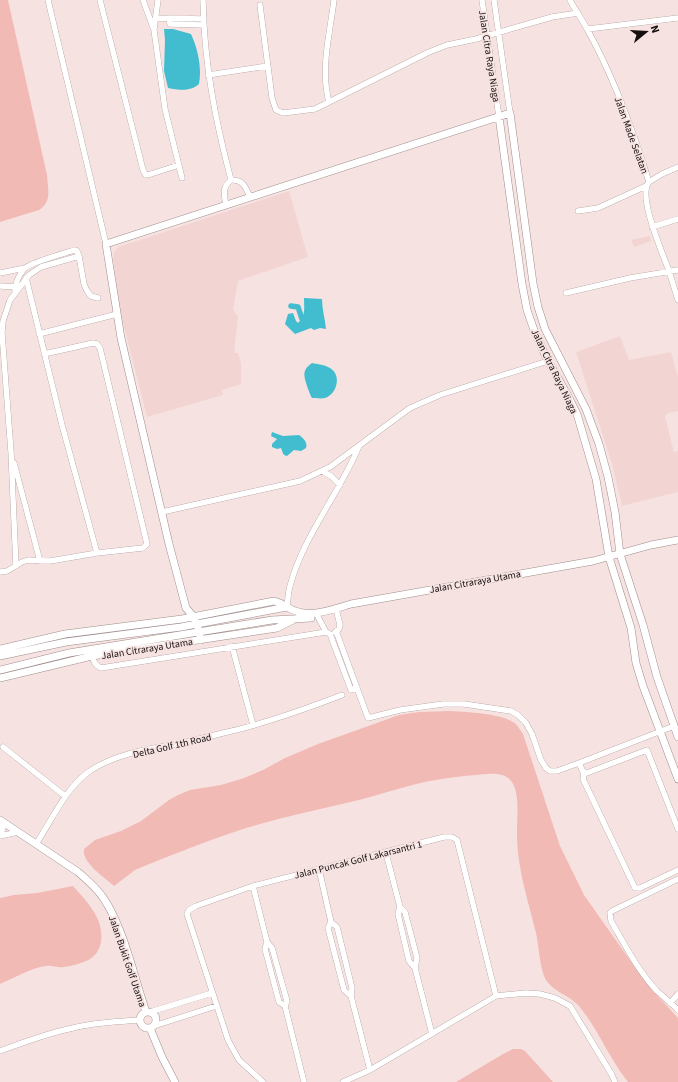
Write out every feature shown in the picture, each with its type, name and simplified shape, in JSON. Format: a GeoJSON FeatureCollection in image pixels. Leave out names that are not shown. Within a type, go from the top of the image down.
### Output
{"type":"FeatureCollection","features":[{"type":"Feature","properties":{"kind":"street"},"geometry":{"type":"LineString","coordinates":[[48,0],[106,244],[116,314],[162,512],[186,608],[193,616],[200,636]]}},
{"type":"Feature","properties":{"kind":"street"},"geometry":{"type":"LineString","coordinates":[[100,0],[142,170],[146,175],[179,165]]}},
{"type":"Feature","properties":{"kind":"street"},"geometry":{"type":"LineString","coordinates":[[143,0],[154,30],[165,109],[182,178]]}},
{"type":"Feature","properties":{"kind":"street"},"geometry":{"type":"LineString","coordinates":[[154,30],[158,0]]}},
{"type":"Feature","properties":{"kind":"street"},"geometry":{"type":"LineString","coordinates":[[203,0],[208,75],[231,180]]}},
{"type":"Feature","properties":{"kind":"street"},"geometry":{"type":"LineString","coordinates":[[329,102],[326,64],[334,0]]}},
{"type":"Feature","properties":{"kind":"street","name":"Jalan Citra Raya Niaga"},"geometry":{"type":"LineString","coordinates":[[482,0],[486,37],[500,117],[522,284],[528,310],[535,332],[548,361],[577,414],[596,479],[609,557],[631,628],[636,663],[643,686],[678,779]]}},
{"type":"Feature","properties":{"kind":"street","name":"Jalan Citra Raya Niaga"},"geometry":{"type":"LineString","coordinates":[[494,0],[533,283],[538,307],[546,329],[586,409],[599,444],[615,512],[620,554],[643,625],[657,677],[678,737]]}},
{"type":"Feature","properties":{"kind":"street","name":"Jalan Made Selatan"},"geometry":{"type":"LineString","coordinates":[[570,0],[588,29],[613,82],[627,118],[647,184],[646,192],[652,226],[678,300]]}},
{"type":"Feature","properties":{"kind":"street"},"geometry":{"type":"LineString","coordinates":[[260,5],[272,98],[274,107],[278,112],[282,113],[315,109],[429,52],[447,45],[486,37],[498,32],[552,17],[578,13]]}},
{"type":"Feature","properties":{"kind":"street"},"geometry":{"type":"LineString","coordinates":[[156,18],[169,18],[170,24],[204,22]]}},
{"type":"Feature","properties":{"kind":"street"},"geometry":{"type":"LineString","coordinates":[[588,29],[678,18]]}},
{"type":"Feature","properties":{"kind":"street"},"geometry":{"type":"LineString","coordinates":[[208,75],[267,66]]}},
{"type":"Feature","properties":{"kind":"street"},"geometry":{"type":"LineString","coordinates":[[106,244],[510,113]]}},
{"type":"Feature","properties":{"kind":"street"},"geometry":{"type":"LineString","coordinates":[[578,211],[598,208],[678,167]]}},
{"type":"Feature","properties":{"kind":"street"},"geometry":{"type":"LineString","coordinates":[[226,205],[224,190],[226,184],[231,180],[238,180],[242,182],[250,197]]}},
{"type":"Feature","properties":{"kind":"street"},"geometry":{"type":"LineString","coordinates":[[652,226],[678,219]]}},
{"type":"Feature","properties":{"kind":"street"},"geometry":{"type":"LineString","coordinates":[[0,273],[25,268],[51,257],[75,250],[79,256],[87,291],[91,296],[98,298]]}},
{"type":"Feature","properties":{"kind":"street"},"geometry":{"type":"LineString","coordinates":[[17,288],[31,272],[41,267],[79,256]]}},
{"type":"Feature","properties":{"kind":"street"},"geometry":{"type":"LineString","coordinates":[[16,566],[12,452],[1,333],[6,310],[25,268]]}},
{"type":"Feature","properties":{"kind":"street"},"geometry":{"type":"LineString","coordinates":[[566,293],[630,278],[678,270]]}},
{"type":"Feature","properties":{"kind":"street"},"geometry":{"type":"LineString","coordinates":[[26,278],[44,354],[97,554]]}},
{"type":"Feature","properties":{"kind":"street"},"geometry":{"type":"LineString","coordinates":[[0,286],[17,288]]}},
{"type":"Feature","properties":{"kind":"street"},"geometry":{"type":"LineString","coordinates":[[39,334],[116,314]]}},
{"type":"Feature","properties":{"kind":"street"},"geometry":{"type":"LineString","coordinates":[[0,572],[7,571],[28,560],[50,561],[143,548],[147,544],[101,352],[97,344],[93,343],[44,354]]}},
{"type":"Feature","properties":{"kind":"street"},"geometry":{"type":"LineString","coordinates":[[162,512],[300,481],[330,468],[410,408],[440,395],[560,358]]}},
{"type":"Feature","properties":{"kind":"street"},"geometry":{"type":"LineString","coordinates":[[286,607],[290,586],[301,557],[324,512],[353,461],[359,446]]}},
{"type":"Feature","properties":{"kind":"street"},"geometry":{"type":"LineString","coordinates":[[12,452],[40,561]]}},
{"type":"Feature","properties":{"kind":"street"},"geometry":{"type":"LineString","coordinates":[[322,471],[331,476],[340,485]]}},
{"type":"Feature","properties":{"kind":"street","name":"Jalan Citraraya Utama"},"geometry":{"type":"LineString","coordinates":[[0,649],[65,634],[182,619],[274,601],[277,601],[295,612],[303,614],[333,610],[351,604],[609,557],[651,545],[678,540]]}},
{"type":"Feature","properties":{"kind":"street","name":"Jalan Citraraya Utama"},"geometry":{"type":"LineString","coordinates":[[0,656],[66,642],[181,627],[286,607]]}},
{"type":"Feature","properties":{"kind":"street"},"geometry":{"type":"LineString","coordinates":[[182,639],[182,619],[186,608]]}},
{"type":"Feature","properties":{"kind":"street"},"geometry":{"type":"LineString","coordinates":[[92,656],[94,663],[101,668],[232,646],[328,633],[339,629],[340,625],[333,610]]}},
{"type":"Feature","properties":{"kind":"street","name":"Jalan Citraraya Utama"},"geometry":{"type":"LineString","coordinates":[[0,678],[92,656],[200,636],[272,620],[293,620],[318,617],[333,610]]}},
{"type":"Feature","properties":{"kind":"street"},"geometry":{"type":"LineString","coordinates":[[318,617],[328,633],[351,690],[357,687]]}},
{"type":"Feature","properties":{"kind":"street"},"geometry":{"type":"LineString","coordinates":[[336,631],[368,718],[400,710],[443,704],[464,704],[511,711],[526,723],[532,734],[541,760],[550,771],[557,771],[580,764],[674,726]]}},
{"type":"Feature","properties":{"kind":"street","name":"Jalan Citraraya Utama"},"geometry":{"type":"LineString","coordinates":[[0,670],[69,653],[182,639]]}},
{"type":"Feature","properties":{"kind":"street"},"geometry":{"type":"LineString","coordinates":[[232,646],[253,726]]}},
{"type":"Feature","properties":{"kind":"street","name":"Delta Golf 1th Road"},"geometry":{"type":"LineString","coordinates":[[36,844],[65,796],[87,773],[98,766],[112,760],[153,748],[253,726],[293,714],[342,695]]}},
{"type":"Feature","properties":{"kind":"street"},"geometry":{"type":"LineString","coordinates":[[4,747],[65,796]]}},
{"type":"Feature","properties":{"kind":"street"},"geometry":{"type":"LineString","coordinates":[[584,774],[647,750],[678,829]]}},
{"type":"Feature","properties":{"kind":"street"},"geometry":{"type":"LineString","coordinates":[[580,764],[584,774],[583,779],[635,888],[640,888],[678,870]]}},
{"type":"Feature","properties":{"kind":"street"},"geometry":{"type":"LineString","coordinates":[[0,820],[3,828],[0,836]]}},
{"type":"Feature","properties":{"kind":"street","name":"Jalan Bukit Golf Utama"},"geometry":{"type":"LineString","coordinates":[[0,820],[78,872],[89,881],[103,897],[111,910],[148,1012]]}},
{"type":"Feature","properties":{"kind":"street"},"geometry":{"type":"LineString","coordinates":[[0,836],[18,832]]}},
{"type":"Feature","properties":{"kind":"street","name":"Jalan Puncak Golf Lakarsantri 1"},"geometry":{"type":"LineString","coordinates":[[263,1082],[239,1060],[228,1040],[187,914],[192,908],[253,886],[452,836],[457,840],[496,996]]}},
{"type":"Feature","properties":{"kind":"street"},"geometry":{"type":"LineString","coordinates":[[386,853],[400,907],[405,912],[417,958],[415,968],[432,1034]]}},
{"type":"Feature","properties":{"kind":"street"},"geometry":{"type":"LineString","coordinates":[[319,869],[331,922],[328,928],[344,990],[351,996]]}},
{"type":"Feature","properties":{"kind":"street"},"geometry":{"type":"LineString","coordinates":[[678,878],[610,913],[611,921],[631,956],[657,990],[678,1010]]}},
{"type":"Feature","properties":{"kind":"street"},"geometry":{"type":"LineString","coordinates":[[253,886],[267,942],[272,948],[287,1001],[285,1006],[304,1082]]}},
{"type":"Feature","properties":{"kind":"street"},"geometry":{"type":"LineString","coordinates":[[331,922],[337,926],[352,988],[351,996],[370,1070]]}},
{"type":"Feature","properties":{"kind":"street"},"geometry":{"type":"LineString","coordinates":[[212,993],[142,1014],[140,1020],[143,1026],[152,1027],[216,1006]]}},
{"type":"Feature","properties":{"kind":"street"},"geometry":{"type":"LineString","coordinates":[[343,1082],[370,1070],[496,996],[526,993],[540,994],[555,998],[570,1006],[615,1082]]}},
{"type":"Feature","properties":{"kind":"street"},"geometry":{"type":"LineString","coordinates":[[670,1003],[678,994]]}},
{"type":"Feature","properties":{"kind":"street"},"geometry":{"type":"LineString","coordinates":[[148,1012],[153,1014],[156,1018],[156,1023],[152,1027]]}},
{"type":"Feature","properties":{"kind":"street","name":"Jalan Bukit Golf Utama"},"geometry":{"type":"LineString","coordinates":[[0,1051],[73,1027],[140,1020]]}},
{"type":"Feature","properties":{"kind":"street"},"geometry":{"type":"LineString","coordinates":[[152,1027],[162,1057],[174,1082]]}},
{"type":"Feature","properties":{"kind":"shaded area"},"geometry":{"type":"Polygon","coordinates":[[[0,0],[8,0],[47,175],[48,199],[39,210],[0,222],[0,0]]]}},
{"type":"Feature","properties":{"kind":"shaded area"},"geometry":{"type":"Polygon","coordinates":[[[289,191],[308,257],[238,281],[233,310],[238,316],[234,353],[238,353],[241,363],[241,384],[222,390],[223,395],[147,417],[120,311],[113,258],[114,253],[118,247],[289,191]]]}},
{"type":"Feature","properties":{"kind":"shaded area"},"geometry":{"type":"Polygon","coordinates":[[[650,236],[651,241],[634,247],[631,240],[650,236]]]}},
{"type":"Feature","properties":{"kind":"shaded area"},"geometry":{"type":"Polygon","coordinates":[[[620,336],[629,360],[671,352],[678,377],[678,411],[668,413],[665,416],[674,452],[678,451],[678,492],[622,506],[612,464],[576,352],[620,336]]]}},
{"type":"Feature","properties":{"kind":"shaded area"},"geometry":{"type":"Polygon","coordinates":[[[449,711],[482,714],[507,719],[515,723],[523,734],[560,846],[584,895],[646,983],[678,1018],[678,1082],[628,1082],[579,1006],[570,998],[550,985],[544,976],[536,933],[518,856],[516,791],[514,785],[508,778],[499,774],[456,777],[427,782],[255,825],[203,843],[135,870],[114,886],[94,869],[84,854],[84,849],[95,840],[121,831],[141,821],[169,800],[190,790],[221,785],[244,778],[318,744],[399,715],[419,712],[449,711]]]}},
{"type":"Feature","properties":{"kind":"shaded area"},"geometry":{"type":"Polygon","coordinates":[[[73,886],[92,908],[101,930],[101,943],[95,955],[81,963],[70,966],[40,967],[0,984],[0,898],[73,886]]]}},
{"type":"Feature","properties":{"kind":"shaded area"},"geometry":{"type":"Polygon","coordinates":[[[513,1049],[521,1049],[525,1051],[553,1082],[456,1082],[503,1054],[513,1049]]]}},
{"type":"Feature","properties":{"kind":"water"},"geometry":{"type":"Polygon","coordinates":[[[164,29],[173,29],[191,34],[196,46],[200,65],[199,84],[196,87],[184,90],[168,88],[164,71],[164,29]]]}},
{"type":"Feature","properties":{"kind":"water"},"geometry":{"type":"Polygon","coordinates":[[[304,298],[322,299],[326,329],[320,328],[314,330],[311,328],[295,334],[285,324],[288,314],[293,313],[298,323],[301,320],[304,312],[304,298]]]}},
{"type":"Feature","properties":{"kind":"water"},"geometry":{"type":"Polygon","coordinates":[[[312,363],[330,368],[336,375],[337,380],[335,389],[333,393],[325,398],[312,398],[308,389],[304,375],[308,366],[312,363]]]}},
{"type":"Feature","properties":{"kind":"water"},"geometry":{"type":"Polygon","coordinates":[[[272,432],[283,436],[299,435],[306,442],[306,448],[301,451],[294,450],[285,456],[281,448],[277,449],[272,447],[272,444],[277,439],[271,436],[272,432]]]}},
{"type":"Feature","properties":{"kind":"waterway"},"geometry":{"type":"LineString","coordinates":[[291,306],[298,307],[302,319]]}}]}
